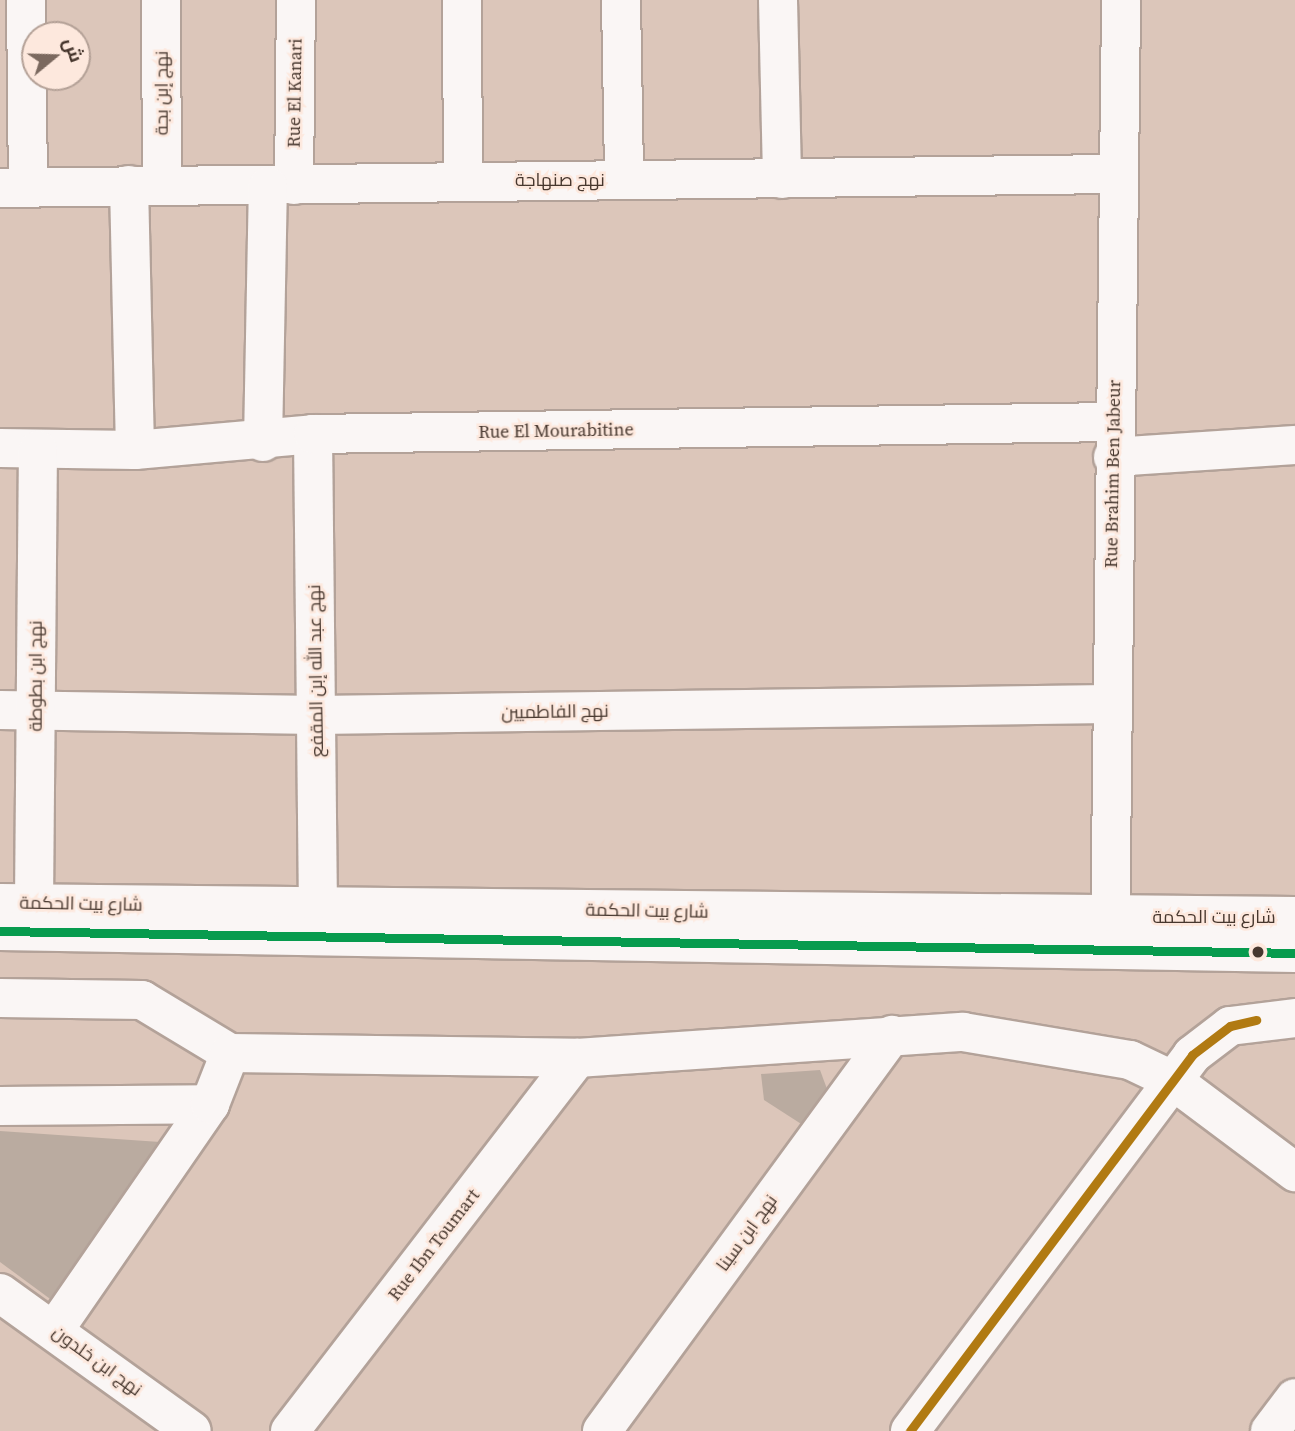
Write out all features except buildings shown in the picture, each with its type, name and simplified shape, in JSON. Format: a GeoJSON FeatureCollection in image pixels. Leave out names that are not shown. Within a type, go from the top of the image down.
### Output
{"type":"FeatureCollection","features":[{"type":"Feature","properties":{"kind":"street"},"geometry":{"type":"LineString","coordinates":[[14,187],[26,0]]}},
{"type":"Feature","properties":{"kind":"street","name":"نهج إبن بجة"},"geometry":{"type":"LineString","coordinates":[[135,450],[146,186],[161,0]]}},
{"type":"Feature","properties":{"kind":"street","name":"Rue El Kanari"},"geometry":{"type":"LineString","coordinates":[[263,442],[296,0]]}},
{"type":"Feature","properties":{"kind":"street"},"geometry":{"type":"LineString","coordinates":[[462,0],[463,180]]}},
{"type":"Feature","properties":{"kind":"street"},"geometry":{"type":"LineString","coordinates":[[621,0],[624,180]]}},
{"type":"Feature","properties":{"kind":"street"},"geometry":{"type":"LineString","coordinates":[[778,0],[782,179]]}},
{"type":"Feature","properties":{"kind":"street","name":"Rue Brahim Ben Jabeur"},"geometry":{"type":"LineString","coordinates":[[1110,932],[1109,705],[1121,0]]}},
{"type":"Feature","properties":{"kind":"street","name":"نهج صنهاجة"},"geometry":{"type":"LineString","coordinates":[[14,187],[281,186],[463,180],[1119,174]]}},
{"type":"Feature","properties":{"kind":"street","name":"Rue El Mourabitine"},"geometry":{"type":"LineString","coordinates":[[0,448],[135,450],[263,442],[313,434],[1113,440],[1295,445]]}},
{"type":"Feature","properties":{"kind":"street","name":"نهج عبد الله إبن المقفع"},"geometry":{"type":"LineString","coordinates":[[313,434],[318,908]]}},
{"type":"Feature","properties":{"kind":"street","name":"نهج ابن بطوطة"},"geometry":{"type":"LineString","coordinates":[[17,903],[18,710],[38,450]]}},
{"type":"Feature","properties":{"kind":"street","name":"نهج الفاطميين"},"geometry":{"type":"LineString","coordinates":[[18,710],[317,716],[1109,705]]}},
{"type":"Feature","properties":{"kind":"street","name":"شارع بيت الحكمة"},"geometry":{"type":"LineString","coordinates":[[17,903],[318,908],[1110,932],[1295,953]]}},
{"type":"Feature","properties":{"kind":"street","name":"شارع بيت الحكمة"},"geometry":{"type":"LineString","coordinates":[[0,931],[1110,932],[1295,916]]}},
{"type":"Feature","properties":{"kind":"street"},"geometry":{"type":"LineString","coordinates":[[0,998],[142,1000],[230,1053],[577,1058],[963,1032],[1043,1041],[1130,1060],[1172,1080],[1295,1172]]}},
{"type":"Feature","properties":{"kind":"street"},"geometry":{"type":"LineString","coordinates":[[910,1431],[1172,1080],[1230,1026],[1295,1018]]}},
{"type":"Feature","properties":{"kind":"street","name":"نهج ابن سينا"},"geometry":{"type":"LineString","coordinates":[[602,1431],[892,1035]]}},
{"type":"Feature","properties":{"kind":"street"},"geometry":{"type":"LineString","coordinates":[[55,1329],[210,1104],[230,1053]]}},
{"type":"Feature","properties":{"kind":"street","name":"Rue Ibn Toumart"},"geometry":{"type":"LineString","coordinates":[[290,1431],[577,1058]]}},
{"type":"Feature","properties":{"kind":"street"},"geometry":{"type":"LineString","coordinates":[[0,1106],[210,1104]]}},
{"type":"Feature","properties":{"kind":"street","name":"نهج ابن خلدون"},"geometry":{"type":"LineString","coordinates":[[0,1293],[55,1329],[192,1431]]}},
{"type":"Feature","properties":{"kind":"street"},"geometry":{"type":"LineString","coordinates":[[1270,1431],[1295,1398]]}},
{"type":"Feature","properties":{"kind":"transit line"},"geometry":{"type":"LineString","coordinates":[[0,931],[1295,953]]}},
{"type":"Feature","properties":{"kind":"transit line"},"geometry":{"type":"LineString","coordinates":[[910,1431],[1192,1055],[1230,1026],[1256,1020]]}}]}
